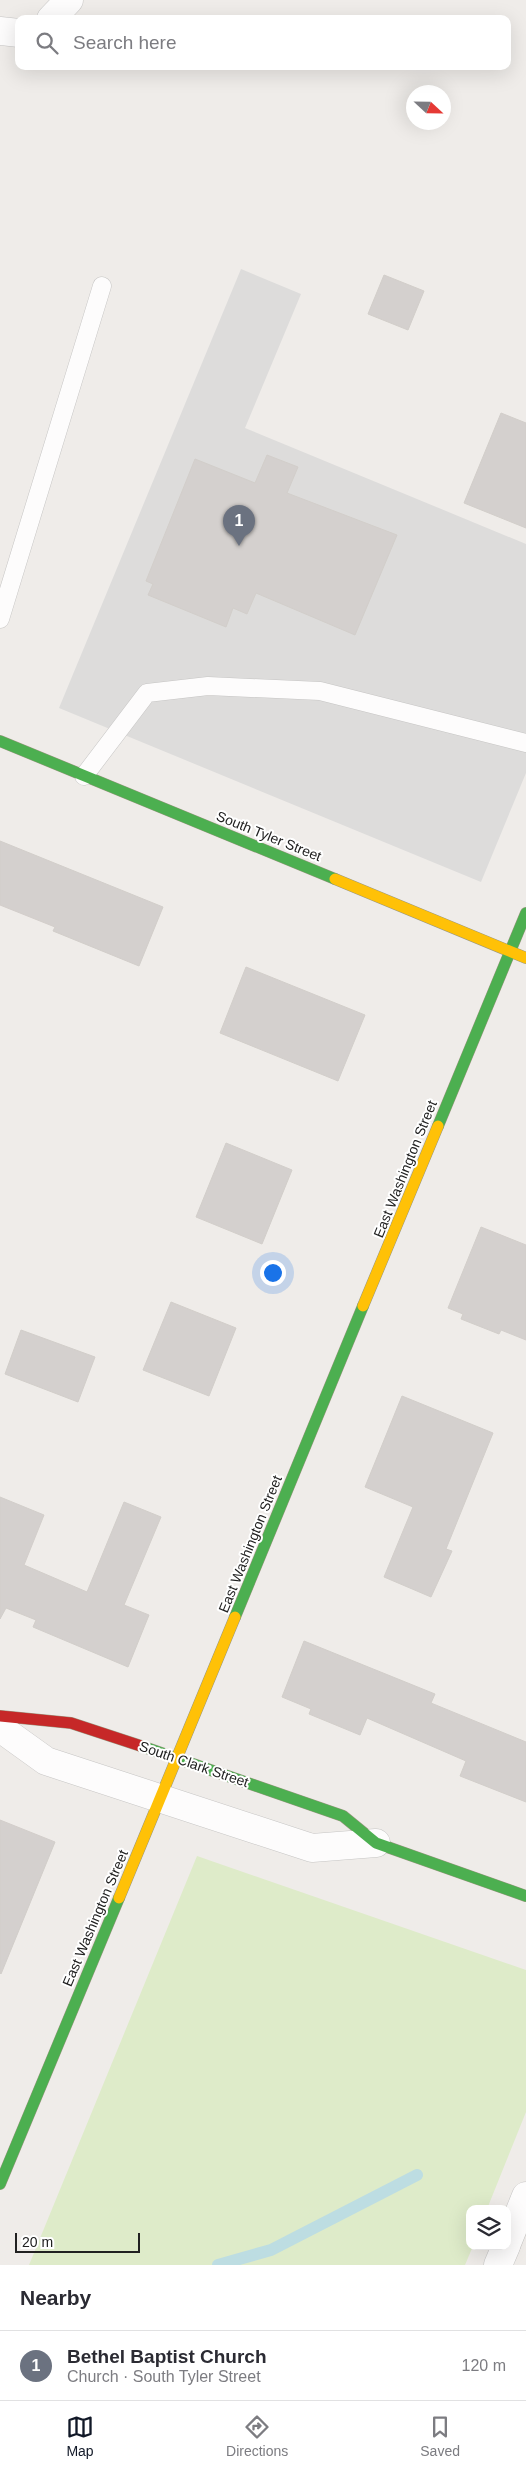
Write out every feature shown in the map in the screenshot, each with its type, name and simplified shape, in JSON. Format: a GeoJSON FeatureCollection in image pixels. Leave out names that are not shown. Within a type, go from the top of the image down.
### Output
{"type":"FeatureCollection","features":[{"type":"Feature","properties":{"kind":"street"},"geometry":{"type":"LineString","coordinates":[[55,15],[69,0]]}},
{"type":"Feature","properties":{"kind":"street"},"geometry":{"type":"LineString","coordinates":[[0,31],[15,33]]}},
{"type":"Feature","properties":{"kind":"street","name":"South Tyler Street"},"geometry":{"type":"LineString","coordinates":[[0,741],[526,958]]}},
{"type":"Feature","properties":{"kind":"street","name":"East Washington Street"},"geometry":{"type":"LineString","coordinates":[[0,2184],[178,1758],[526,913]]}},
{"type":"Feature","properties":{"kind":"street","name":"South Clark Street"},"geometry":{"type":"LineString","coordinates":[[0,1716],[71,1723],[178,1758],[343,1816],[376,1843],[526,1896]]}},
{"type":"Feature","properties":{"kind":"street","name":"South Clark Street"},"geometry":{"type":"LineString","coordinates":[[0,1728],[46,1761],[312,1848],[376,1843]]}},
{"type":"Feature","properties":{"kind":"street"},"geometry":{"type":"LineString","coordinates":[[511,2235],[526,2196]]}},
{"type":"Feature","properties":{"kind":"street"},"geometry":{"type":"LineString","coordinates":[[498,2265],[505,2250]]}},
{"type":"Feature","properties":{"kind":"lane"},"geometry":{"type":"LineString","coordinates":[[0,619],[102,286]]}},
{"type":"Feature","properties":{"kind":"lane"},"geometry":{"type":"LineString","coordinates":[[84,776],[147,693],[208,686],[320,692],[526,744]]}},
{"type":"Feature","properties":{"kind":"shaded area"},"geometry":{"type":"Polygon","coordinates":[[[241,269],[301,294],[245,428],[526,544],[526,773],[481,882],[59,708],[241,269]]]}},
{"type":"Feature","properties":{"kind":"green space"},"geometry":{"type":"Polygon","coordinates":[[[197,1856],[526,1970],[526,2112],[489,2205],[466,2205],[466,2250],[471,2250],[465,2265],[29,2265],[197,1856]]]}},
{"type":"Feature","properties":{"kind":"building"},"geometry":{"type":"Polygon","coordinates":[[[384,275],[424,291],[408,330],[368,314],[384,275]]]}},
{"type":"Feature","properties":{"kind":"building"},"geometry":{"type":"Polygon","coordinates":[[[501,413],[526,423],[526,528],[464,503],[501,413]]]}},
{"type":"Feature","properties":{"kind":"building"},"geometry":{"type":"Polygon","coordinates":[[[267,455],[298,467],[287,493],[397,535],[355,635],[256,593],[247,614],[233,608],[226,627],[148,595],[153,584],[146,581],[195,459],[255,483],[267,455]]]}},
{"type":"Feature","properties":{"kind":"building"},"geometry":{"type":"Polygon","coordinates":[[[0,841],[163,907],[139,966],[53,931],[55,927],[0,905],[0,841]]]}},
{"type":"Feature","properties":{"kind":"building"},"geometry":{"type":"Polygon","coordinates":[[[246,967],[365,1015],[338,1081],[220,1033],[246,967]]]}},
{"type":"Feature","properties":{"kind":"building"},"geometry":{"type":"Polygon","coordinates":[[[226,1143],[292,1170],[262,1244],[196,1217],[226,1143]]]}},
{"type":"Feature","properties":{"kind":"building"},"geometry":{"type":"Polygon","coordinates":[[[481,1227],[526,1245],[526,1340],[501,1330],[499,1334],[461,1319],[463,1314],[448,1308],[481,1227]]]}},
{"type":"Feature","properties":{"kind":"building"},"geometry":{"type":"Polygon","coordinates":[[[171,1302],[236,1328],[209,1396],[143,1370],[171,1302]]]}},
{"type":"Feature","properties":{"kind":"building"},"geometry":{"type":"Polygon","coordinates":[[[21,1330],[95,1357],[78,1402],[5,1374],[21,1330]]]}},
{"type":"Feature","properties":{"kind":"building"},"geometry":{"type":"Polygon","coordinates":[[[402,1396],[493,1433],[446,1549],[452,1551],[431,1597],[384,1577],[413,1507],[365,1487],[402,1396]]]}},
{"type":"Feature","properties":{"kind":"building"},"geometry":{"type":"Polygon","coordinates":[[[0,1497],[44,1515],[24,1565],[87,1592],[124,1502],[161,1517],[124,1605],[149,1615],[128,1667],[33,1627],[36,1620],[6,1608],[0,1619],[0,1497]]]}},
{"type":"Feature","properties":{"kind":"building"},"geometry":{"type":"Polygon","coordinates":[[[304,1641],[435,1694],[431,1703],[526,1742],[526,1802],[460,1776],[466,1761],[367,1718],[360,1735],[309,1714],[311,1709],[282,1697],[304,1641]]]}},
{"type":"Feature","properties":{"kind":"building"},"geometry":{"type":"Polygon","coordinates":[[[0,1820],[55,1842],[1,1974],[0,1973],[0,1820]]]}},
{"type":"Feature","properties":{"kind":"waterway"},"geometry":{"type":"LineString","coordinates":[[218,2265],[271,2250],[417,2175]]}},
{"type":"Feature","properties":{"kind":"traffic: fast"},"geometry":{"type":"LineString","coordinates":[[0,741],[335,879]]}},
{"type":"Feature","properties":{"kind":"traffic: fast"},"geometry":{"type":"LineString","coordinates":[[438,1126],[526,913]]}},
{"type":"Feature","properties":{"kind":"traffic: fast"},"geometry":{"type":"LineString","coordinates":[[235,1617],[363,1306]]}},
{"type":"Feature","properties":{"kind":"traffic: fast"},"geometry":{"type":"LineString","coordinates":[[141,1746],[343,1816],[376,1843],[526,1896]]}},
{"type":"Feature","properties":{"kind":"traffic: fast"},"geometry":{"type":"LineString","coordinates":[[0,2184],[119,1898]]}},
{"type":"Feature","properties":{"kind":"traffic: slow"},"geometry":{"type":"LineString","coordinates":[[335,879],[526,958]]}},
{"type":"Feature","properties":{"kind":"traffic: slow"},"geometry":{"type":"LineString","coordinates":[[363,1306],[438,1126]]}},
{"type":"Feature","properties":{"kind":"traffic: slow"},"geometry":{"type":"LineString","coordinates":[[119,1898],[235,1617]]}},
{"type":"Feature","properties":{"kind":"traffic: jam"},"geometry":{"type":"LineString","coordinates":[[0,1716],[71,1723],[141,1746]]}},
{"type":"Feature","properties":{"kind":"place","name":"Bethel Baptist Church"},"geometry":{"type":"Point","coordinates":[239,546]}}]}
